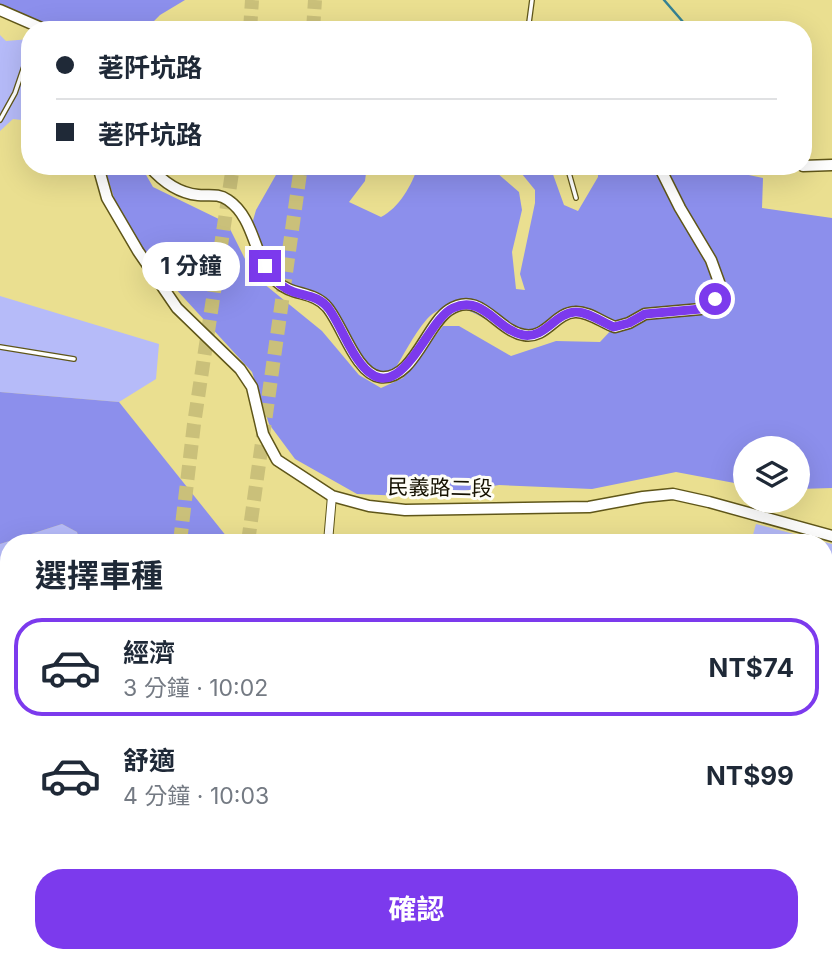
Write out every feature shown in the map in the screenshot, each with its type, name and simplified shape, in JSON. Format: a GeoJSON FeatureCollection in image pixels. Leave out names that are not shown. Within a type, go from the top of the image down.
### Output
{"type":"FeatureCollection","features":[{"type":"Feature","properties":{"kind":"street"},"geometry":{"type":"LineString","coordinates":[[0,10],[24,21]]}},
{"type":"Feature","properties":{"kind":"street"},"geometry":{"type":"LineString","coordinates":[[812,166],[832,165]]}},
{"type":"Feature","properties":{"kind":"street","name":"民義路二段"},"geometry":{"type":"LineString","coordinates":[[101,175],[107,198],[138,251],[177,308],[240,369],[252,387],[263,434],[277,460],[332,496],[369,506],[405,510],[589,507],[673,494],[825,534]]}},
{"type":"Feature","properties":{"kind":"street"},"geometry":{"type":"LineString","coordinates":[[157,175],[181,192],[215,194],[227,199],[239,209],[251,230],[265,266],[275,281],[289,290],[318,298],[328,308],[360,363],[371,374],[382,377],[395,374],[412,362],[437,320],[451,308],[465,304],[482,308],[509,331],[526,336],[543,332],[562,317],[575,312],[614,327],[629,323],[645,314],[701,309],[715,299],[719,282],[711,260],[664,175]]}},
{"type":"Feature","properties":{"kind":"street"},"geometry":{"type":"LineString","coordinates":[[329,534],[332,496]]}},
{"type":"Feature","properties":{"kind":"lane"},"geometry":{"type":"LineString","coordinates":[[529,21],[532,0]]}},
{"type":"Feature","properties":{"kind":"lane"},"geometry":{"type":"LineString","coordinates":[[0,120],[21,75]]}},
{"type":"Feature","properties":{"kind":"lane"},"geometry":{"type":"LineString","coordinates":[[570,175],[576,198]]}},
{"type":"Feature","properties":{"kind":"lane"},"geometry":{"type":"LineString","coordinates":[[0,347],[74,359]]}},
{"type":"Feature","properties":{"kind":"shaded area"},"geometry":{"type":"Polygon","coordinates":[[[0,0],[185,0],[154,21],[21,22],[0,9],[0,0]]]}},
{"type":"Feature","properties":{"kind":"shaded area"},"geometry":{"type":"Polygon","coordinates":[[[0,35],[6,41],[21,40],[21,120],[13,119],[0,131],[0,35]]]}},
{"type":"Feature","properties":{"kind":"shaded area"},"geometry":{"type":"Polygon","coordinates":[[[107,175],[146,175],[153,187],[227,223],[253,275],[322,331],[359,375],[381,388],[403,378],[443,326],[459,326],[511,356],[556,341],[600,342],[615,326],[566,312],[537,331],[524,335],[506,330],[472,312],[449,307],[438,310],[427,319],[391,375],[375,373],[318,301],[283,288],[248,238],[256,210],[276,175],[366,175],[365,181],[349,202],[381,217],[394,208],[414,175],[499,175],[519,192],[522,210],[512,252],[516,289],[525,290],[520,274],[535,203],[535,190],[523,175],[553,175],[564,205],[578,211],[598,175],[749,175],[763,178],[762,208],[832,218],[832,488],[810,489],[810,436],[733,436],[733,483],[676,472],[592,489],[499,485],[428,497],[357,494],[295,459],[269,424],[252,372],[140,250],[121,220],[107,175]]]}},
{"type":"Feature","properties":{"kind":"shaded area"},"geometry":{"type":"Polygon","coordinates":[[[0,296],[159,344],[156,379],[119,402],[0,392],[0,296]]]}},
{"type":"Feature","properties":{"kind":"shaded area"},"geometry":{"type":"Polygon","coordinates":[[[0,392],[119,402],[225,534],[78,534],[62,524],[31,534],[0,534],[0,392]]]}},
{"type":"Feature","properties":{"kind":"shaded area"},"geometry":{"type":"Polygon","coordinates":[[[62,524],[78,534],[31,534],[62,524]]]}},
{"type":"Feature","properties":{"kind":"shaded area"},"geometry":{"type":"Polygon","coordinates":[[[756,524],[794,534],[753,534],[756,524]]]}},
{"type":"Feature","properties":{"kind":"waterway"},"geometry":{"type":"LineString","coordinates":[[664,0],[682,21]]}},
{"type":"Feature","properties":{"kind":"tunnel"},"geometry":{"type":"LineString","coordinates":[[251,21],[252,0]]}},
{"type":"Feature","properties":{"kind":"tunnel"},"geometry":{"type":"LineString","coordinates":[[314,21],[315,0]]}},
{"type":"Feature","properties":{"kind":"tunnel"},"geometry":{"type":"LineString","coordinates":[[181,534],[194,424],[232,175]]}},
{"type":"Feature","properties":{"kind":"tunnel"},"geometry":{"type":"LineString","coordinates":[[249,534],[300,175]]}},
{"type":"Feature","properties":{"kind":"route"},"geometry":{"type":"LineString","coordinates":[[265,266],[275,281],[289,290],[318,298],[328,308],[360,363],[371,374],[382,377],[395,374],[412,362],[437,320],[451,308],[465,304],[482,308],[509,331],[526,336],[543,332],[562,317],[575,312],[614,327],[629,323],[645,314],[664,310],[701,309],[715,299]]}}]}
